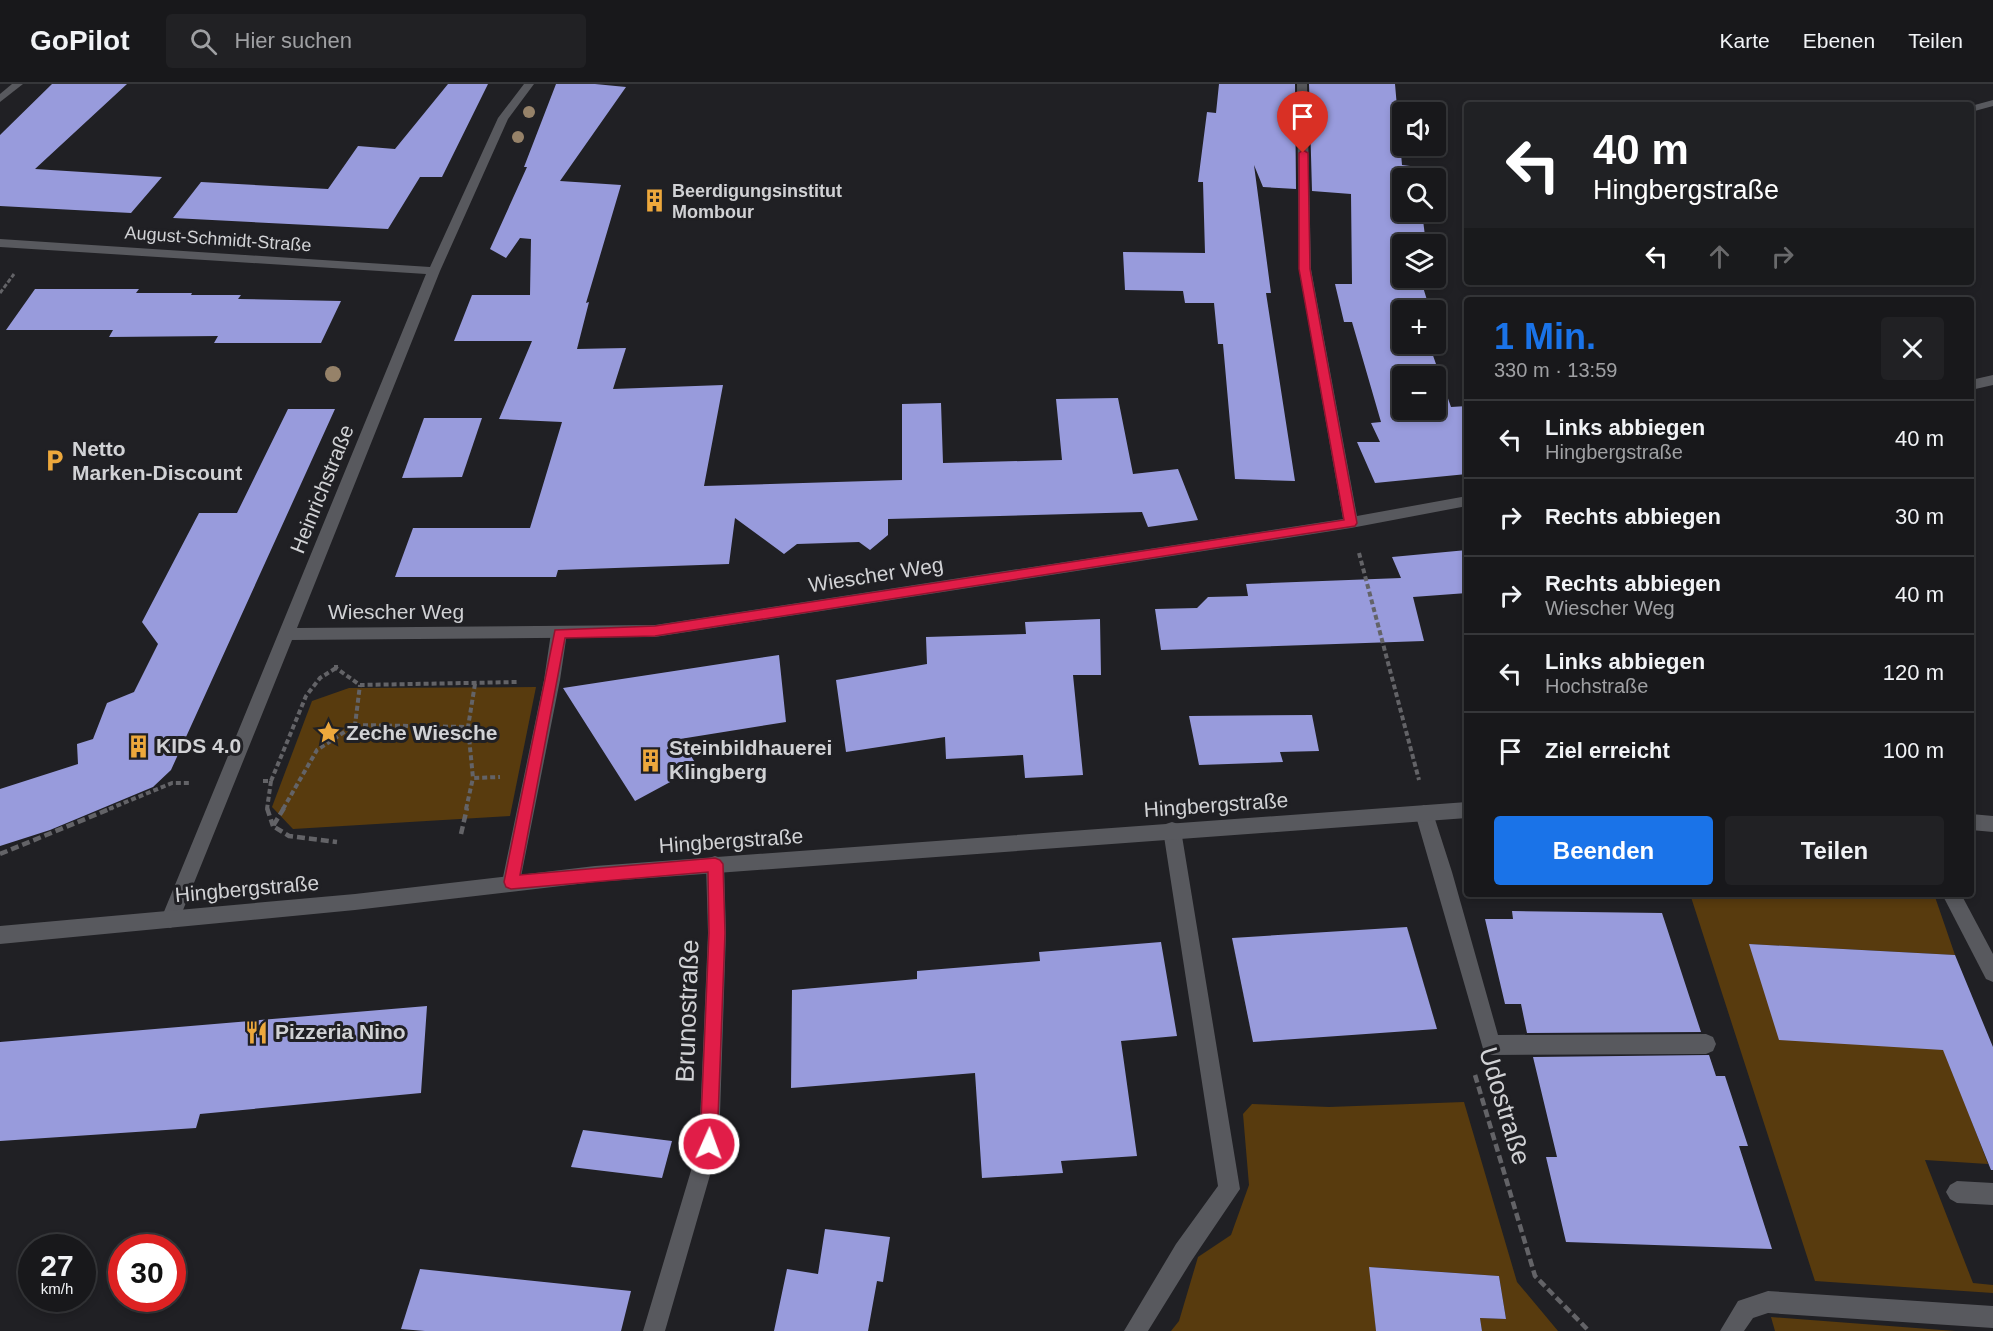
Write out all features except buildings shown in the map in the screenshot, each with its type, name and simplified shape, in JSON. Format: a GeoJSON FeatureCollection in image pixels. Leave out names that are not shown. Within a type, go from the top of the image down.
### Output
{"type":"FeatureCollection","features":[{"type":"Feature","properties":{"kind":"street"},"geometry":{"type":"LineString","coordinates":[[0,99],[18,84]]}},
{"type":"Feature","properties":{"kind":"street","name":"Heinrichstraße"},"geometry":{"type":"LineString","coordinates":[[170,919],[434,272],[503,118],[530,84]]}},
{"type":"Feature","properties":{"kind":"street"},"geometry":{"type":"LineString","coordinates":[[1302,84],[1305,269],[1351,523]]}},
{"type":"Feature","properties":{"kind":"street"},"geometry":{"type":"LineString","coordinates":[[1974,108],[1993,103]]}},
{"type":"Feature","properties":{"kind":"street","name":"August-Schmidt-Straße"},"geometry":{"type":"LineString","coordinates":[[0,243],[434,272]]}},
{"type":"Feature","properties":{"kind":"street"},"geometry":{"type":"LineString","coordinates":[[1974,384],[1993,380]]}},
{"type":"Feature","properties":{"kind":"street","name":"Wiescher Weg"},"geometry":{"type":"LineString","coordinates":[[287,634],[655,631],[1351,523],[1464,502]]}},
{"type":"Feature","properties":{"kind":"street"},"geometry":{"type":"LineString","coordinates":[[511,882],[552,680],[559,633]]}},
{"type":"Feature","properties":{"kind":"street","name":"Hingbergstraße"},"geometry":{"type":"LineString","coordinates":[[0,935],[355,902],[511,882],[715,864],[1464,810]]}},
{"type":"Feature","properties":{"kind":"street"},"geometry":{"type":"LineString","coordinates":[[1424,813],[1443,872],[1491,1045],[1706,1044]]}},
{"type":"Feature","properties":{"kind":"street"},"geometry":{"type":"LineString","coordinates":[[1974,822],[1993,824]]}},
{"type":"Feature","properties":{"kind":"street"},"geometry":{"type":"LineString","coordinates":[[1135,1331],[1184,1252],[1229,1190],[1172,830]]}},
{"type":"Feature","properties":{"kind":"street","name":"Brunostraße"},"geometry":{"type":"LineString","coordinates":[[654,1331],[709,1144],[717,933],[715,864]]}},
{"type":"Feature","properties":{"kind":"street"},"geometry":{"type":"LineString","coordinates":[[1953,897],[1993,973]]}},
{"type":"Feature","properties":{"kind":"street"},"geometry":{"type":"LineString","coordinates":[[1958,1192],[1993,1194]]}},
{"type":"Feature","properties":{"kind":"street"},"geometry":{"type":"LineString","coordinates":[[1731,1331],[1746,1309],[1768,1302],[1993,1317]]}},
{"type":"Feature","properties":{"kind":"path"},"geometry":{"type":"LineString","coordinates":[[1351,523],[1416,761],[1424,813]]}},
{"type":"Feature","properties":{"kind":"path"},"geometry":{"type":"LineString","coordinates":[[336,842],[289,836],[273,826],[267,808],[271,782],[306,696],[320,678],[336,668],[347,633]]}},
{"type":"Feature","properties":{"kind":"path"},"geometry":{"type":"LineString","coordinates":[[336,668],[360,685],[475,684],[552,680]]}},
{"type":"Feature","properties":{"kind":"path"},"geometry":{"type":"LineString","coordinates":[[461,834],[473,778],[468,727],[475,684]]}},
{"type":"Feature","properties":{"kind":"path"},"geometry":{"type":"LineString","coordinates":[[355,725],[360,685]]}},
{"type":"Feature","properties":{"kind":"path"},"geometry":{"type":"LineString","coordinates":[[273,826],[317,750],[355,725],[468,727]]}},
{"type":"Feature","properties":{"kind":"path"},"geometry":{"type":"LineString","coordinates":[[473,778],[533,777]]}},
{"type":"Feature","properties":{"kind":"path"},"geometry":{"type":"LineString","coordinates":[[0,854],[172,783],[271,782]]}},
{"type":"Feature","properties":{"kind":"path","name":"Udostraße"},"geometry":{"type":"LineString","coordinates":[[1474,1071],[1535,1276],[1589,1331]]}},
{"type":"Feature","properties":{"kind":"shaded area"},"geometry":{"type":"Polygon","coordinates":[[[536,687],[510,816],[293,829],[272,807],[312,701],[349,688],[536,687]]]}},
{"type":"Feature","properties":{"kind":"shaded area"},"geometry":{"type":"Polygon","coordinates":[[[1691,897],[1935,897],[1955,955],[1749,944],[1993,1053],[1969,1114],[1988,1164],[1925,1160],[1973,1283],[1993,1285],[1993,1293],[1815,1281],[1691,897]]]}},
{"type":"Feature","properties":{"kind":"shaded area"},"geometry":{"type":"Polygon","coordinates":[[[1464,1102],[1517,1282],[1558,1331],[1482,1331],[1480,1318],[1506,1319],[1499,1276],[1370,1267],[1376,1331],[1171,1331],[1179,1321],[1198,1257],[1231,1235],[1249,1185],[1243,1114],[1252,1104],[1329,1107],[1464,1102]]]}},
{"type":"Feature","properties":{"kind":"shaded area"},"geometry":{"type":"Polygon","coordinates":[[[1771,1317],[1955,1331],[1775,1331],[1771,1317]]]}},
{"type":"Feature","properties":{"kind":"place","name":"Beerdigungsinstitut Mombour"},"geometry":{"type":"Point","coordinates":[654,201]}},
{"type":"Feature","properties":{"kind":"place","name":"Netto Marken-Discount"},"geometry":{"type":"Point","coordinates":[54,461]}},
{"type":"Feature","properties":{"kind":"place","name":"Zeche Wiesche"},"geometry":{"type":"Point","coordinates":[328,733]}},
{"type":"Feature","properties":{"kind":"place","name":"KIDS 4.0"},"geometry":{"type":"Point","coordinates":[138,746]}},
{"type":"Feature","properties":{"kind":"place","name":"Steinbildhauerei Klingberg"},"geometry":{"type":"Point","coordinates":[651,760]}},
{"type":"Feature","properties":{"kind":"place","name":"Pizzeria Nino"},"geometry":{"type":"Point","coordinates":[257,1032]}},
{"type":"Feature","properties":{"kind":"route"},"geometry":{"type":"LineString","coordinates":[[709,1144],[717,933],[715,864],[511,882],[552,680],[559,633],[655,631],[1351,523],[1305,269],[1303,153]]}}]}
